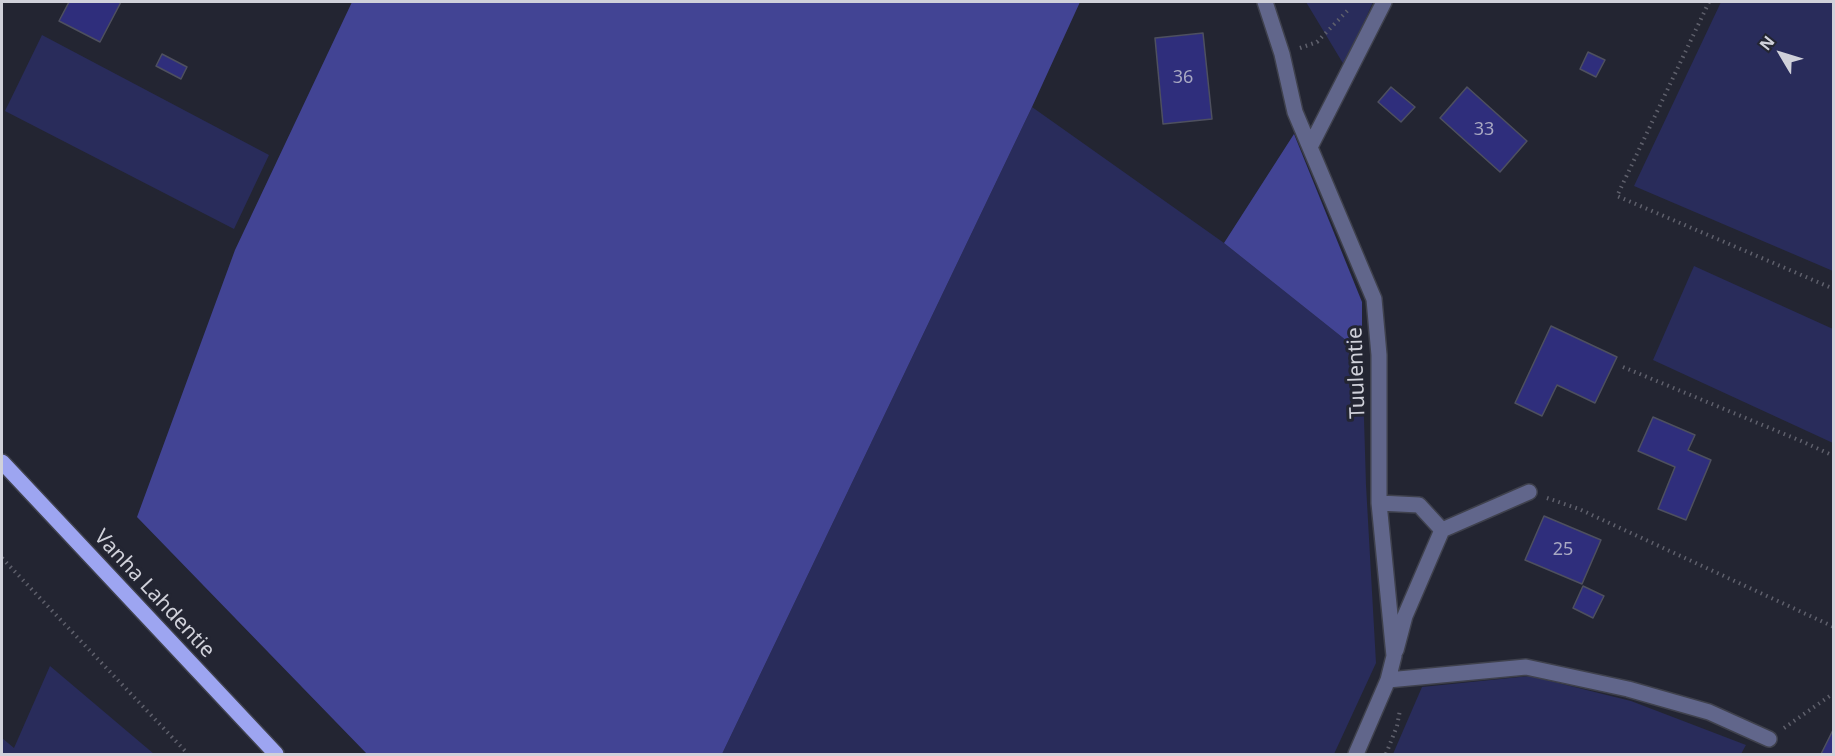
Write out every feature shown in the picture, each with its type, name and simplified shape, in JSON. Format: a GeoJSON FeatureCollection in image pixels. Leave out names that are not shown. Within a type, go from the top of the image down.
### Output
{"type":"FeatureCollection","features":[{"type":"Feature","properties":{"kind":"main road","name":"Vanha Lahdentie"},"geometry":{"type":"LineString","coordinates":[[2,462],[276,754]]}},
{"type":"Feature","properties":{"kind":"street","name":"Tuulentie"},"geometry":{"type":"LineString","coordinates":[[1265,2],[1282,54],[1295,111],[1374,299],[1380,355],[1379,503],[1394,656],[1388,680],[1356,754]]}},
{"type":"Feature","properties":{"kind":"street"},"geometry":{"type":"LineString","coordinates":[[1310,147],[1384,2]]}},
{"type":"Feature","properties":{"kind":"street"},"geometry":{"type":"LineString","coordinates":[[1394,656],[1406,616],[1442,530],[1529,492]]}},
{"type":"Feature","properties":{"kind":"street"},"geometry":{"type":"LineString","coordinates":[[1379,503],[1419,505],[1442,530]]}},
{"type":"Feature","properties":{"kind":"street"},"geometry":{"type":"LineString","coordinates":[[1388,680],[1526,667],[1628,689],[1709,712],[1769,738]]}},
{"type":"Feature","properties":{"kind":"path"},"geometry":{"type":"LineString","coordinates":[[1709,2],[1617,196],[1833,289]]}},
{"type":"Feature","properties":{"kind":"path"},"geometry":{"type":"LineString","coordinates":[[1282,54],[1317,42],[1350,8]]}},
{"type":"Feature","properties":{"kind":"path"},"geometry":{"type":"LineString","coordinates":[[1623,368],[1833,456]]}},
{"type":"Feature","properties":{"kind":"path"},"geometry":{"type":"LineString","coordinates":[[1529,492],[1579,509],[1833,627]]}},
{"type":"Feature","properties":{"kind":"path"},"geometry":{"type":"LineString","coordinates":[[2,558],[188,754]]}},
{"type":"Feature","properties":{"kind":"path"},"geometry":{"type":"LineString","coordinates":[[1769,738],[1833,693]]}},
{"type":"Feature","properties":{"kind":"shaded area"},"geometry":{"type":"Polygon","coordinates":[[[352,2],[1080,2],[722,754],[367,754],[137,517],[235,250],[352,2]]]}},
{"type":"Feature","properties":{"kind":"shaded area"},"geometry":{"type":"Polygon","coordinates":[[[1306,2],[1373,2],[1345,65],[1344,65],[1306,2]]]}},
{"type":"Feature","properties":{"kind":"shaded area"},"geometry":{"type":"Polygon","coordinates":[[[1721,2],[1833,2],[1833,271],[1634,186],[1721,2]]]}},
{"type":"Feature","properties":{"kind":"shaded area"},"geometry":{"type":"Polygon","coordinates":[[[42,35],[269,155],[234,229],[5,111],[42,35]]]}},
{"type":"Feature","properties":{"kind":"shaded area"},"geometry":{"type":"Polygon","coordinates":[[[1032,107],[1224,243],[1362,353],[1366,485],[1376,663],[1334,754],[722,754],[1032,107]]]}},
{"type":"Feature","properties":{"kind":"shaded area"},"geometry":{"type":"Polygon","coordinates":[[[1294,134],[1362,302],[1362,353],[1224,243],[1294,134]]]}},
{"type":"Feature","properties":{"kind":"shaded area"},"geometry":{"type":"Polygon","coordinates":[[[1694,266],[1833,329],[1833,443],[1653,360],[1694,266]]]}},
{"type":"Feature","properties":{"kind":"shaded area"},"geometry":{"type":"Polygon","coordinates":[[[50,666],[154,754],[2,754],[2,738],[14,748],[50,666]]]}},
{"type":"Feature","properties":{"kind":"shaded area"},"geometry":{"type":"Polygon","coordinates":[[[1530,676],[1631,701],[1746,745],[1741,754],[1393,754],[1422,687],[1530,676]]]}},
{"type":"Feature","properties":{"kind":"building"},"geometry":{"type":"Polygon","coordinates":[[[69,2],[121,2],[100,42],[59,21],[69,2]]]}},
{"type":"Feature","properties":{"kind":"building"},"geometry":{"type":"Polygon","coordinates":[[[1203,33],[1212,119],[1163,124],[1155,38],[1203,33]]]}},
{"type":"Feature","properties":{"kind":"building"},"geometry":{"type":"Polygon","coordinates":[[[1588,52],[1605,60],[1596,77],[1580,69],[1588,52]]]}},
{"type":"Feature","properties":{"kind":"building"},"geometry":{"type":"Polygon","coordinates":[[[162,54],[187,67],[181,79],[156,66],[162,54]]]}},
{"type":"Feature","properties":{"kind":"building"},"geometry":{"type":"Polygon","coordinates":[[[1391,87],[1415,107],[1401,122],[1378,102],[1391,87]]]}},
{"type":"Feature","properties":{"kind":"building"},"geometry":{"type":"Polygon","coordinates":[[[1467,87],[1527,141],[1500,172],[1440,118],[1467,87]]]}},
{"type":"Feature","properties":{"kind":"building"},"geometry":{"type":"Polygon","coordinates":[[[1551,326],[1617,357],[1595,403],[1557,385],[1542,416],[1515,403],[1551,326]]]}},
{"type":"Feature","properties":{"kind":"building"},"geometry":{"type":"Polygon","coordinates":[[[1653,417],[1695,435],[1688,450],[1711,460],[1686,520],[1658,509],[1675,467],[1638,451],[1653,417]]]}},
{"type":"Feature","properties":{"kind":"building"},"geometry":{"type":"Polygon","coordinates":[[[1544,516],[1601,540],[1582,584],[1525,560],[1544,516]]]}},
{"type":"Feature","properties":{"kind":"building"},"geometry":{"type":"Polygon","coordinates":[[[1583,586],[1604,596],[1593,618],[1573,608],[1583,586]]]}},
{"type":"Feature","properties":{"kind":"building"},"geometry":{"type":"Polygon","coordinates":[[[1834,728],[1834,754],[1821,754],[1834,728]]]}}]}
